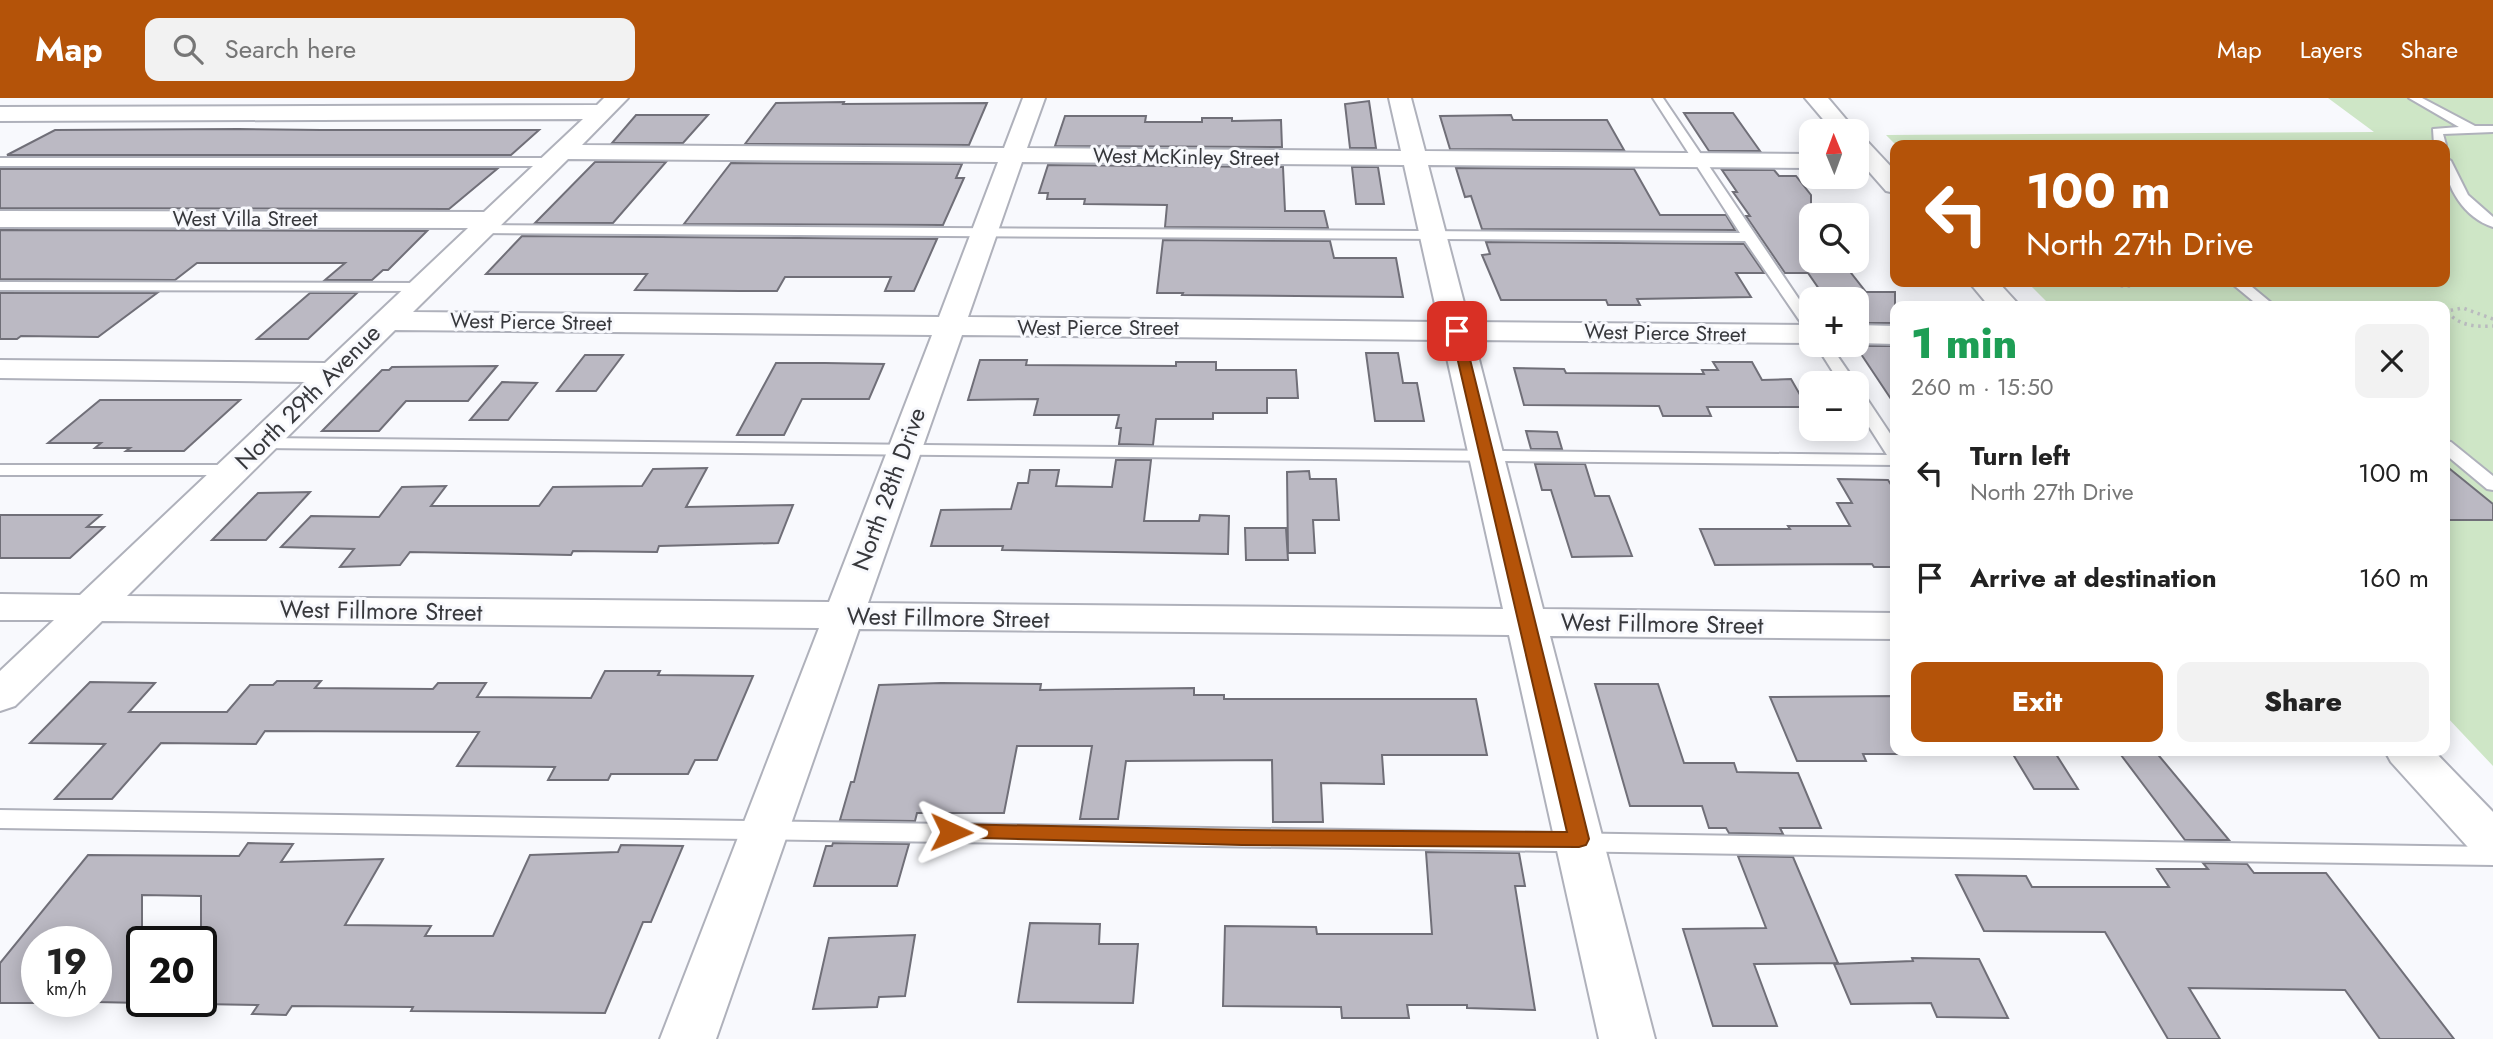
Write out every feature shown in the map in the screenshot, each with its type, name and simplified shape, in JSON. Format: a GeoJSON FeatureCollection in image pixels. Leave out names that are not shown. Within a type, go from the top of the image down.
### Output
{"type":"FeatureCollection","features":[{"type":"Feature","properties":{"kind":"street","name":"North 28th Drive"},"geometry":{"type":"LineString","coordinates":[[688,1039],[1034,98]]}},
{"type":"Feature","properties":{"kind":"street"},"geometry":{"type":"LineString","coordinates":[[1400,98],[1627,1039]]}},
{"type":"Feature","properties":{"kind":"street"},"geometry":{"type":"LineString","coordinates":[[1816,98],[1834,119]]}},
{"type":"Feature","properties":{"kind":"street"},"geometry":{"type":"LineString","coordinates":[[0,114],[610,105]]}},
{"type":"Feature","properties":{"kind":"street","name":"North 29th Avenue"},"geometry":{"type":"LineString","coordinates":[[0,696],[610,105]]}},
{"type":"Feature","properties":{"kind":"street","name":"West McKinley Street"},"geometry":{"type":"LineString","coordinates":[[556,157],[1013,156],[1799,161]]}},
{"type":"Feature","properties":{"kind":"street"},"geometry":{"type":"LineString","coordinates":[[1869,162],[1890,181]]}},
{"type":"Feature","properties":{"kind":"street","name":"West Villa Street"},"geometry":{"type":"LineString","coordinates":[[0,219],[486,224]]}},
{"type":"Feature","properties":{"kind":"street"},"geometry":{"type":"LineString","coordinates":[[1988,287],[2000,301]]}},
{"type":"Feature","properties":{"kind":"street","name":"West Pierce Street"},"geometry":{"type":"LineString","coordinates":[[386,321],[1799,334]]}},
{"type":"Feature","properties":{"kind":"street"},"geometry":{"type":"LineString","coordinates":[[1869,334],[1890,335]]}},
{"type":"Feature","properties":{"kind":"street"},"geometry":{"type":"LineString","coordinates":[[0,369],[335,373]]}},
{"type":"Feature","properties":{"kind":"street","name":"West Fillmore Street"},"geometry":{"type":"LineString","coordinates":[[0,607],[1890,626]]}},
{"type":"Feature","properties":{"kind":"street"},"geometry":{"type":"LineString","coordinates":[[2412,756],[2493,844]]}},
{"type":"Feature","properties":{"kind":"lane"},"geometry":{"type":"LineString","coordinates":[[1658,98],[1799,310]]}},
{"type":"Feature","properties":{"kind":"lane"},"geometry":{"type":"LineString","coordinates":[[2414,98],[2473,129]]}},
{"type":"Feature","properties":{"kind":"lane"},"geometry":{"type":"LineString","coordinates":[[2439,140],[2437,131],[2493,129]]}},
{"type":"Feature","properties":{"kind":"lane"},"geometry":{"type":"LineString","coordinates":[[0,162],[556,157]]}},
{"type":"Feature","properties":{"kind":"lane"},"geometry":{"type":"LineString","coordinates":[[2450,173],[2460,196],[2473,211],[2493,223]]}},
{"type":"Feature","properties":{"kind":"lane"},"geometry":{"type":"LineString","coordinates":[[2450,202],[2466,202]]}},
{"type":"Feature","properties":{"kind":"lane"},"geometry":{"type":"LineString","coordinates":[[486,224],[1749,237]]}},
{"type":"Feature","properties":{"kind":"lane"},"geometry":{"type":"LineString","coordinates":[[0,286],[421,287]]}},
{"type":"Feature","properties":{"kind":"lane"},"geometry":{"type":"LineString","coordinates":[[2243,287],[2262,301]]}},
{"type":"Feature","properties":{"kind":"lane"},"geometry":{"type":"LineString","coordinates":[[1869,414],[1890,446]]}},
{"type":"Feature","properties":{"kind":"lane"},"geometry":{"type":"LineString","coordinates":[[262,443],[903,452],[1208,452],[1890,460]]}},
{"type":"Feature","properties":{"kind":"lane"},"geometry":{"type":"LineString","coordinates":[[2450,450],[2493,485]]}},
{"type":"Feature","properties":{"kind":"lane"},"geometry":{"type":"LineString","coordinates":[[0,470],[234,470]]}},
{"type":"Feature","properties":{"kind":"lane"},"geometry":{"type":"LineString","coordinates":[[0,819],[765,828],[1242,838],[1579,839],[2493,856]]}},
{"type":"Feature","properties":{"kind":"path"},"geometry":{"type":"LineString","coordinates":[[2450,310],[2456,308],[2481,312],[2493,318]]}},
{"type":"Feature","properties":{"kind":"path"},"geometry":{"type":"LineString","coordinates":[[2451,317],[2474,326],[2493,326]]}},
{"type":"Feature","properties":{"kind":"green space"},"geometry":{"type":"Polygon","coordinates":[[[2328,98],[2493,98],[2493,766],[2450,720],[2450,301],[2046,301],[2032,287],[2450,287],[2450,140],[1891,140],[1886,135],[2374,132],[2328,98]]]}},
{"type":"Feature","properties":{"kind":"building"},"geometry":{"type":"Polygon","coordinates":[[[1369,101],[1376,148],[1350,148],[1345,104],[1369,101]]]}},
{"type":"Feature","properties":{"kind":"building"},"geometry":{"type":"Polygon","coordinates":[[[844,102],[843,104],[987,103],[969,145],[745,144],[776,103],[844,102]]]}},
{"type":"Feature","properties":{"kind":"building"},"geometry":{"type":"Polygon","coordinates":[[[1684,113],[1733,113],[1760,151],[1709,151],[1684,113]]]}},
{"type":"Feature","properties":{"kind":"building"},"geometry":{"type":"Polygon","coordinates":[[[636,115],[708,115],[683,143],[612,143],[636,115]]]}},
{"type":"Feature","properties":{"kind":"building"},"geometry":{"type":"Polygon","coordinates":[[[1511,115],[1513,120],[1607,120],[1624,150],[1450,149],[1440,116],[1511,115]]]}},
{"type":"Feature","properties":{"kind":"building"},"geometry":{"type":"Polygon","coordinates":[[[1065,116],[1146,116],[1145,122],[1202,122],[1202,118],[1232,118],[1232,121],[1281,120],[1282,147],[1055,146],[1065,116]]]}},
{"type":"Feature","properties":{"kind":"building"},"geometry":{"type":"Polygon","coordinates":[[[55,130],[539,130],[511,155],[7,155],[55,130]]]}},
{"type":"Feature","properties":{"kind":"building"},"geometry":{"type":"Polygon","coordinates":[[[595,162],[666,162],[613,223],[535,223],[595,162]]]}},
{"type":"Feature","properties":{"kind":"building"},"geometry":{"type":"Polygon","coordinates":[[[731,163],[962,164],[956,178],[964,178],[943,225],[684,224],[731,163]]]}},
{"type":"Feature","properties":{"kind":"building"},"geometry":{"type":"Polygon","coordinates":[[[1048,165],[1283,167],[1285,211],[1324,211],[1328,228],[1165,227],[1167,205],[1084,204],[1085,199],[1047,199],[1048,193],[1039,193],[1048,165]]]}},
{"type":"Feature","properties":{"kind":"building"},"geometry":{"type":"Polygon","coordinates":[[[1352,167],[1378,167],[1384,204],[1356,204],[1352,167]]]}},
{"type":"Feature","properties":{"kind":"building"},"geometry":{"type":"Polygon","coordinates":[[[1456,168],[1634,169],[1660,215],[1726,215],[1735,230],[1482,229],[1471,196],[1465,197],[1456,168]]]}},
{"type":"Feature","properties":{"kind":"building"},"geometry":{"type":"Polygon","coordinates":[[[0,169],[497,169],[449,209],[0,208],[0,169]]]}},
{"type":"Feature","properties":{"kind":"building"},"geometry":{"type":"Polygon","coordinates":[[[1722,170],[1774,170],[1779,176],[1796,176],[1799,189],[1806,189],[1811,195],[1811,203],[1799,203],[1799,273],[1785,273],[1733,192],[1737,192],[1722,170]]]}},
{"type":"Feature","properties":{"kind":"building"},"geometry":{"type":"Polygon","coordinates":[[[0,230],[427,231],[388,270],[383,270],[372,280],[325,280],[345,263],[197,263],[175,280],[0,279],[0,230]]]}},
{"type":"Feature","properties":{"kind":"building"},"geometry":{"type":"Polygon","coordinates":[[[522,236],[937,239],[914,291],[885,291],[891,277],[785,277],[777,291],[740,291],[635,290],[647,274],[486,274],[522,236]]]}},
{"type":"Feature","properties":{"kind":"building"},"geometry":{"type":"Polygon","coordinates":[[[1163,240],[1330,241],[1334,258],[1396,258],[1403,297],[1157,293],[1163,240]]]}},
{"type":"Feature","properties":{"kind":"building"},"geometry":{"type":"Polygon","coordinates":[[[1486,242],[1744,244],[1764,273],[1736,273],[1751,297],[1637,299],[1640,305],[1608,305],[1606,300],[1501,300],[1482,255],[1490,254],[1486,242]]]}},
{"type":"Feature","properties":{"kind":"building"},"geometry":{"type":"Polygon","coordinates":[[[1808,273],[1851,273],[1862,287],[1818,287],[1808,273]]]}},
{"type":"Feature","properties":{"kind":"building"},"geometry":{"type":"Polygon","coordinates":[[[1869,292],[1895,292],[1895,301],[1890,301],[1890,323],[1869,323],[1869,292]]]}},
{"type":"Feature","properties":{"kind":"building"},"geometry":{"type":"Polygon","coordinates":[[[0,293],[157,293],[98,337],[21,336],[17,339],[0,339],[0,293]]]}},
{"type":"Feature","properties":{"kind":"building"},"geometry":{"type":"Polygon","coordinates":[[[310,293],[357,293],[308,339],[257,339],[310,293]]]}},
{"type":"Feature","properties":{"kind":"building"},"geometry":{"type":"Polygon","coordinates":[[[1869,346],[1890,346],[1890,398],[1863,357],[1869,357],[1869,346]]]}},
{"type":"Feature","properties":{"kind":"building"},"geometry":{"type":"Polygon","coordinates":[[[1366,353],[1398,353],[1403,383],[1417,383],[1424,421],[1375,421],[1366,353]]]}},
{"type":"Feature","properties":{"kind":"building"},"geometry":{"type":"Polygon","coordinates":[[[585,355],[623,355],[596,391],[557,391],[585,355]]]}},
{"type":"Feature","properties":{"kind":"building"},"geometry":{"type":"Polygon","coordinates":[[[980,360],[1027,360],[1026,365],[1176,366],[1176,362],[1216,362],[1216,370],[1296,370],[1298,398],[1267,398],[1267,413],[1213,413],[1213,419],[1156,419],[1153,445],[1119,444],[1121,428],[1116,428],[1119,415],[1034,415],[1038,399],[968,400],[980,360]]]}},
{"type":"Feature","properties":{"kind":"building"},"geometry":{"type":"Polygon","coordinates":[[[1713,362],[1752,362],[1762,380],[1791,379],[1799,393],[1799,407],[1707,407],[1711,416],[1663,416],[1659,406],[1524,405],[1514,368],[1564,369],[1566,373],[1704,374],[1702,370],[1718,370],[1713,362]]]}},
{"type":"Feature","properties":{"kind":"building"},"geometry":{"type":"Polygon","coordinates":[[[776,363],[884,364],[869,399],[802,399],[784,435],[737,435],[776,363]]]}},
{"type":"Feature","properties":{"kind":"building"},"geometry":{"type":"Polygon","coordinates":[[[497,366],[468,401],[406,401],[379,431],[322,431],[382,370],[392,367],[497,366]]]}},
{"type":"Feature","properties":{"kind":"building"},"geometry":{"type":"Polygon","coordinates":[[[502,382],[537,383],[508,420],[470,420],[502,382]]]}},
{"type":"Feature","properties":{"kind":"building"},"geometry":{"type":"Polygon","coordinates":[[[100,400],[240,400],[184,451],[126,451],[130,448],[95,448],[101,443],[48,443],[100,400]]]}},
{"type":"Feature","properties":{"kind":"building"},"geometry":{"type":"Polygon","coordinates":[[[1526,431],[1557,432],[1562,449],[1531,449],[1526,431]]]}},
{"type":"Feature","properties":{"kind":"building"},"geometry":{"type":"Polygon","coordinates":[[[1116,460],[1151,460],[1144,521],[1199,521],[1200,515],[1229,516],[1228,554],[931,546],[941,510],[1011,509],[1018,483],[1028,483],[1030,470],[1059,470],[1056,486],[1112,487],[1116,460]]]}},
{"type":"Feature","properties":{"kind":"building"},"geometry":{"type":"Polygon","coordinates":[[[1535,464],[1585,464],[1595,496],[1609,496],[1632,556],[1572,557],[1551,490],[1542,490],[1535,464]]]}},
{"type":"Feature","properties":{"kind":"building"},"geometry":{"type":"Polygon","coordinates":[[[707,468],[686,507],[793,505],[778,543],[659,546],[657,552],[573,551],[571,555],[410,552],[400,565],[340,567],[354,549],[281,547],[311,516],[379,517],[402,487],[446,486],[431,506],[539,506],[553,487],[642,486],[653,469],[707,468]]]}},
{"type":"Feature","properties":{"kind":"building"},"geometry":{"type":"Polygon","coordinates":[[[2450,469],[2493,504],[2493,520],[2450,520],[2450,469]]]}},
{"type":"Feature","properties":{"kind":"building"},"geometry":{"type":"Polygon","coordinates":[[[1309,471],[1310,479],[1336,479],[1339,520],[1313,520],[1315,553],[1288,553],[1287,472],[1309,471]]]}},
{"type":"Feature","properties":{"kind":"building"},"geometry":{"type":"Polygon","coordinates":[[[1838,479],[1888,480],[1890,483],[1890,567],[1874,567],[1872,564],[1715,565],[1700,529],[1850,526],[1837,503],[1852,503],[1838,479]]]}},
{"type":"Feature","properties":{"kind":"building"},"geometry":{"type":"Polygon","coordinates":[[[310,492],[266,540],[212,540],[258,493],[310,492]]]}},
{"type":"Feature","properties":{"kind":"building"},"geometry":{"type":"Polygon","coordinates":[[[0,515],[101,515],[87,527],[104,527],[70,558],[0,558],[0,515]]]}},
{"type":"Feature","properties":{"kind":"building"},"geometry":{"type":"Polygon","coordinates":[[[1245,528],[1286,528],[1288,560],[1246,560],[1245,528]]]}},
{"type":"Feature","properties":{"kind":"building"},"geometry":{"type":"Polygon","coordinates":[[[605,671],[660,671],[658,675],[753,676],[717,760],[695,760],[688,774],[611,774],[608,780],[548,780],[555,767],[457,766],[479,732],[265,731],[256,744],[161,743],[112,799],[55,799],[105,744],[30,743],[90,682],[155,683],[129,712],[227,712],[250,685],[273,685],[277,681],[321,681],[315,688],[433,689],[438,683],[486,683],[477,697],[591,698],[605,671]]]}},
{"type":"Feature","properties":{"kind":"building"},"geometry":{"type":"Polygon","coordinates":[[[1041,684],[1040,690],[1194,688],[1194,695],[1224,695],[1224,699],[1476,699],[1487,755],[1382,755],[1384,784],[1321,783],[1323,822],[1273,822],[1272,760],[1126,761],[1118,819],[1080,819],[1092,746],[1017,746],[1004,813],[917,813],[915,821],[840,820],[851,782],[854,782],[879,685],[1041,684]]]}},
{"type":"Feature","properties":{"kind":"building"},"geometry":{"type":"Polygon","coordinates":[[[1595,684],[1658,684],[1684,763],[1734,763],[1737,772],[1798,773],[1821,828],[1780,828],[1783,834],[1729,833],[1726,828],[1709,828],[1702,806],[1630,806],[1595,684]]]}},
{"type":"Feature","properties":{"kind":"building"},"geometry":{"type":"Polygon","coordinates":[[[1890,696],[1890,754],[1863,754],[1866,761],[1797,761],[1770,697],[1890,696]]]}},
{"type":"Feature","properties":{"kind":"building"},"geometry":{"type":"Polygon","coordinates":[[[2014,756],[2057,756],[2078,789],[2034,789],[2014,756]]]}},
{"type":"Feature","properties":{"kind":"building"},"geometry":{"type":"Polygon","coordinates":[[[2122,756],[2159,756],[2229,840],[2185,840],[2122,756]]]}},
{"type":"Feature","properties":{"kind":"building"},"geometry":{"type":"Polygon","coordinates":[[[248,843],[293,844],[281,862],[383,859],[345,925],[431,926],[425,936],[493,936],[530,855],[618,852],[621,845],[683,846],[651,922],[643,922],[605,1013],[411,1011],[413,1007],[292,1006],[286,1015],[252,1014],[258,1005],[217,1004],[217,926],[201,926],[201,896],[142,895],[142,926],[126,926],[126,1003],[112,1002],[112,926],[30,926],[88,855],[239,856],[248,843]]]}},
{"type":"Feature","properties":{"kind":"building"},"geometry":{"type":"Polygon","coordinates":[[[833,843],[909,844],[897,886],[814,886],[826,846],[832,846],[833,843]]]}},
{"type":"Feature","properties":{"kind":"building"},"geometry":{"type":"Polygon","coordinates":[[[1426,852],[1519,853],[1525,886],[1515,886],[1535,1010],[1467,1008],[1467,1005],[1407,1005],[1409,1018],[1342,1018],[1341,1007],[1223,1006],[1225,926],[1316,927],[1317,934],[1432,934],[1426,852]]]}},
{"type":"Feature","properties":{"kind":"building"},"geometry":{"type":"Polygon","coordinates":[[[1738,856],[1793,857],[1838,963],[1754,964],[1777,1026],[1713,1026],[1683,929],[1766,928],[1738,856]]]}},
{"type":"Feature","properties":{"kind":"building"},"geometry":{"type":"Polygon","coordinates":[[[2203,863],[2247,864],[2254,873],[2326,873],[2454,1039],[2380,1039],[2345,990],[2189,988],[2220,1039],[2168,1039],[2105,932],[1984,931],[1956,875],[2026,876],[2032,887],[2169,887],[2157,869],[2208,869],[2203,863]]]}},
{"type":"Feature","properties":{"kind":"building"},"geometry":{"type":"Polygon","coordinates":[[[1030,923],[1100,924],[1099,944],[1138,944],[1133,1003],[1018,1002],[1030,923]]]}},
{"type":"Feature","properties":{"kind":"building"},"geometry":{"type":"Polygon","coordinates":[[[915,935],[905,996],[879,997],[877,1007],[813,1009],[829,938],[915,935]]]}},
{"type":"Feature","properties":{"kind":"building"},"geometry":{"type":"Polygon","coordinates":[[[21,937],[21,1003],[0,1003],[0,963],[21,937]]]}},
{"type":"Feature","properties":{"kind":"building"},"geometry":{"type":"Polygon","coordinates":[[[1912,958],[1979,959],[2008,1018],[1937,1017],[1931,1003],[1851,1004],[1834,964],[1913,961],[1912,958]]]}},
{"type":"Feature","properties":{"kind":"route"},"geometry":{"type":"LineString","coordinates":[[951,832],[1242,838],[1579,839],[1457,331]]}}]}
